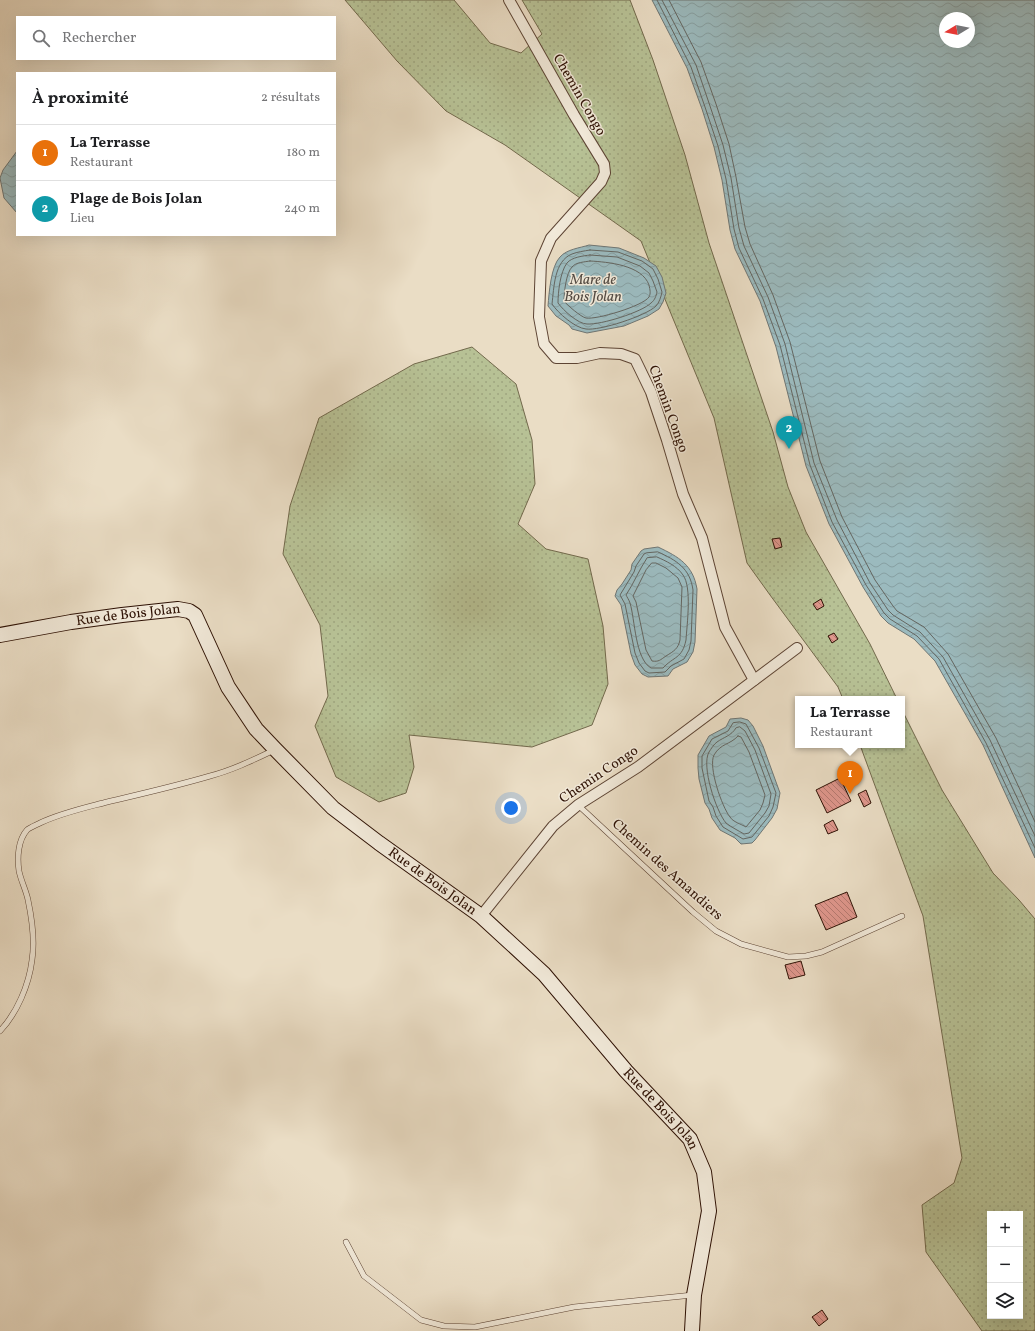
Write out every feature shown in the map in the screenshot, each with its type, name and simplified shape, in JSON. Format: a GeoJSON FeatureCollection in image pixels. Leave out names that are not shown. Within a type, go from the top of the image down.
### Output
{"type":"FeatureCollection","features":[{"type":"Feature","properties":{"kind":"street","name":"Chemin Congo"},"geometry":{"type":"LineString","coordinates":[[509,0],[574,115],[604,164],[605,173],[602,182],[551,238],[541,261],[539,317],[544,344],[556,358],[577,358],[600,353],[621,354],[635,360],[650,392],[667,440],[683,494],[702,538],[725,627],[754,680]]}},
{"type":"Feature","properties":{"kind":"street","name":"Rue de Bois Jolan"},"geometry":{"type":"LineString","coordinates":[[0,635],[70,622],[178,609],[189,611],[195,616],[228,687],[256,729],[333,808],[481,916],[544,974],[626,1071],[690,1139],[704,1172],[709,1211],[694,1295],[692,1331]]}},
{"type":"Feature","properties":{"kind":"street","name":"Chemin Congo"},"geometry":{"type":"LineString","coordinates":[[481,916],[552,826],[578,805],[638,767],[797,648]]}},
{"type":"Feature","properties":{"kind":"lane"},"geometry":{"type":"LineString","coordinates":[[0,1031],[18,1004],[28,979],[32,960],[33,937],[31,918],[28,898],[20,876],[18,865],[22,839],[28,830],[47,820],[74,811],[212,776],[244,765],[275,749]]}},
{"type":"Feature","properties":{"kind":"lane","name":"Chemin des Amandiers"},"geometry":{"type":"LineString","coordinates":[[578,805],[693,912],[716,931],[741,944],[788,957],[806,956],[822,952],[902,916]]}},
{"type":"Feature","properties":{"kind":"lane"},"geometry":{"type":"LineString","coordinates":[[346,1242],[364,1276],[421,1320],[444,1326],[475,1327],[574,1307],[694,1295]]}},
{"type":"Feature","properties":{"kind":"green space"},"geometry":{"type":"Polygon","coordinates":[[[345,0],[454,0],[490,43],[521,53],[542,34],[522,0],[630,0],[653,60],[685,155],[709,243],[773,432],[788,487],[806,532],[870,644],[896,696],[842,696],[838,687],[747,563],[714,418],[641,241],[505,145],[446,111],[397,61],[345,0]]]}},
{"type":"Feature","properties":{"kind":"green space"},"geometry":{"type":"Polygon","coordinates":[[[472,347],[516,384],[532,440],[535,484],[518,524],[546,549],[588,559],[603,626],[608,684],[592,725],[532,747],[409,735],[414,767],[406,793],[379,802],[336,777],[315,726],[328,696],[320,625],[283,554],[290,506],[319,418],[414,364],[472,347]]]}},
{"type":"Feature","properties":{"kind":"green space"},"geometry":{"type":"Polygon","coordinates":[[[905,716],[942,790],[993,873],[1035,919],[1035,1331],[982,1331],[926,1252],[922,1205],[954,1183],[962,1158],[923,916],[861,748],[905,748],[905,716]]]}},
{"type":"Feature","properties":{"kind":"water"},"geometry":{"type":"Polygon","coordinates":[[[652,0],[1035,0],[1035,858],[983,745],[935,661],[914,639],[888,623],[881,616],[863,587],[829,524],[806,466],[776,347],[760,301],[735,249],[730,230],[722,180],[714,147],[687,68],[652,0]]]}},
{"type":"Feature","properties":{"kind":"water"},"geometry":{"type":"Polygon","coordinates":[[[16,152],[16,212],[4,198],[0,178],[3,170],[16,152]]]}},
{"type":"Feature","properties":{"kind":"water","name":"Mare de Bois Jolan"},"geometry":{"type":"Polygon","coordinates":[[[589,245],[619,248],[644,258],[656,266],[662,277],[666,293],[659,309],[648,316],[624,326],[587,333],[572,329],[569,325],[556,316],[548,306],[554,267],[560,257],[566,252],[589,245]]]}},
{"type":"Feature","properties":{"kind":"water"},"geometry":{"type":"Polygon","coordinates":[[[658,547],[679,558],[688,568],[695,581],[697,589],[695,642],[693,652],[687,662],[673,669],[668,676],[648,677],[642,674],[635,665],[631,654],[621,605],[615,596],[617,590],[631,570],[632,564],[641,551],[644,549],[658,547]]]}},
{"type":"Feature","properties":{"kind":"water"},"geometry":{"type":"Polygon","coordinates":[[[741,718],[748,720],[753,726],[763,746],[780,793],[777,809],[772,818],[752,843],[741,844],[735,838],[720,830],[712,818],[705,803],[699,779],[698,755],[709,736],[726,727],[730,719],[741,718]]]}},
{"type":"Feature","properties":{"kind":"building"},"geometry":{"type":"Polygon","coordinates":[[[780,538],[782,547],[775,549],[772,539],[780,538]]]}},
{"type":"Feature","properties":{"kind":"building"},"geometry":{"type":"Polygon","coordinates":[[[821,599],[824,606],[817,610],[813,604],[821,599]]]}},
{"type":"Feature","properties":{"kind":"building"},"geometry":{"type":"Polygon","coordinates":[[[834,633],[838,639],[832,643],[828,636],[834,633]]]}},
{"type":"Feature","properties":{"kind":"building"},"geometry":{"type":"Polygon","coordinates":[[[840,778],[851,801],[827,813],[816,790],[840,778]]]}},
{"type":"Feature","properties":{"kind":"building"},"geometry":{"type":"Polygon","coordinates":[[[866,790],[871,803],[864,807],[858,794],[866,790]]]}},
{"type":"Feature","properties":{"kind":"building"},"geometry":{"type":"Polygon","coordinates":[[[833,820],[838,830],[828,834],[824,825],[833,820]]]}},
{"type":"Feature","properties":{"kind":"building"},"geometry":{"type":"Polygon","coordinates":[[[847,892],[857,917],[826,930],[815,905],[847,892]]]}},
{"type":"Feature","properties":{"kind":"building"},"geometry":{"type":"Polygon","coordinates":[[[801,961],[805,975],[789,979],[785,965],[801,961]]]}},
{"type":"Feature","properties":{"kind":"building"},"geometry":{"type":"Polygon","coordinates":[[[822,1310],[828,1319],[819,1326],[812,1317],[822,1310]]]}},
{"type":"Feature","properties":{"kind":"place","name":"Plage de Bois Jolan"},"geometry":{"type":"Point","coordinates":[789,449]}},
{"type":"Feature","properties":{"kind":"place","name":"La Terrasse"},"geometry":{"type":"Point","coordinates":[850,794]}}]}
